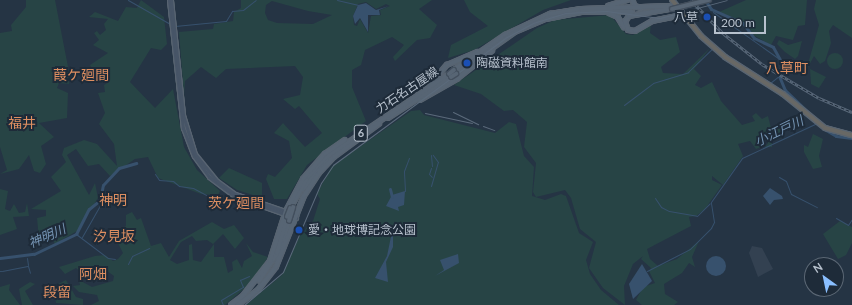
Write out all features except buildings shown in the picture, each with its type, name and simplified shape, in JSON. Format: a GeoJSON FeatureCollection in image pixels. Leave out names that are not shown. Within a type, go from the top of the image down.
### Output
{"type":"FeatureCollection","features":[{"type":"Feature","properties":{"kind":"highway"},"geometry":{"type":"LineString","coordinates":[[672,0],[683,15],[723,55],[783,94],[820,124],[852,135]]}},
{"type":"Feature","properties":{"kind":"main road"},"geometry":{"type":"LineString","coordinates":[[170,0],[183,128],[194,156],[223,190],[243,201],[277,212],[288,213]]}},
{"type":"Feature","properties":{"kind":"main road","name":"6"},"geometry":{"type":"LineString","coordinates":[[581,9],[617,5],[628,0]]}},
{"type":"Feature","properties":{"kind":"main road"},"geometry":{"type":"LineString","coordinates":[[633,0],[636,7],[644,9]]}},
{"type":"Feature","properties":{"kind":"main road","name":"6"},"geometry":{"type":"LineString","coordinates":[[624,10],[671,8],[700,0]]}},
{"type":"Feature","properties":{"kind":"main road","name":"6"},"geometry":{"type":"LineString","coordinates":[[624,10],[671,8],[708,0]]}},
{"type":"Feature","properties":{"kind":"main road"},"geometry":{"type":"LineString","coordinates":[[628,30],[625,22],[630,16],[671,8]]}},
{"type":"Feature","properties":{"kind":"main road","name":"力石名古屋線"},"geometry":{"type":"LineString","coordinates":[[455,72],[484,49],[533,20],[581,9],[624,10]]}},
{"type":"Feature","properties":{"kind":"main road","name":"力石名古屋線"},"geometry":{"type":"LineString","coordinates":[[237,305],[272,270],[288,213],[318,165],[362,132],[527,26],[567,13],[624,10]]}},
{"type":"Feature","properties":{"kind":"main road"},"geometry":{"type":"LineString","coordinates":[[603,11],[617,16],[628,30],[635,31],[652,21],[683,15]]}},
{"type":"Feature","properties":{"kind":"main road","name":"6"},"geometry":{"type":"LineString","coordinates":[[404,107],[457,79],[527,26]]}},
{"type":"Feature","properties":{"kind":"main road"},"geometry":{"type":"LineString","coordinates":[[173,29],[183,115],[195,154],[214,178],[231,191],[297,216]]}},
{"type":"Feature","properties":{"kind":"main road","name":"6"},"geometry":{"type":"LineString","coordinates":[[385,117],[428,87],[447,65],[484,49]]}},
{"type":"Feature","properties":{"kind":"main road"},"geometry":{"type":"LineString","coordinates":[[447,65],[457,79]]}},
{"type":"Feature","properties":{"kind":"main road","name":"力石名古屋線"},"geometry":{"type":"LineString","coordinates":[[231,305],[242,297],[269,268],[288,213],[308,181],[326,160],[450,75]]}},
{"type":"Feature","properties":{"kind":"main road","name":"6"},"geometry":{"type":"LineString","coordinates":[[237,305],[271,276],[307,191],[323,167],[378,124]]}},
{"type":"Feature","properties":{"kind":"main road"},"geometry":{"type":"LineString","coordinates":[[277,212],[282,216],[280,230]]}},
{"type":"Feature","properties":{"kind":"main road","name":"6"},"geometry":{"type":"LineString","coordinates":[[242,297],[267,267],[280,230],[288,213]]}},
{"type":"Feature","properties":{"kind":"shaded area"},"geometry":{"type":"Polygon","coordinates":[[[752,246],[762,248],[773,269],[758,277],[749,253],[752,246]]]}},
{"type":"Feature","properties":{"kind":"green space"},"geometry":{"type":"Polygon","coordinates":[[[26,0],[55,0],[70,77],[69,84],[59,83],[57,88],[68,93],[67,118],[39,123],[54,137],[41,146],[46,164],[40,173],[34,171],[29,155],[19,169],[0,174],[7,170],[0,147],[0,33],[12,31],[11,25],[26,7],[26,0]]]}},
{"type":"Feature","properties":{"kind":"green space"},"geometry":{"type":"Polygon","coordinates":[[[141,0],[164,17],[167,44],[161,50],[151,48],[130,82],[155,108],[173,89],[184,147],[197,170],[220,191],[218,195],[201,194],[158,178],[148,157],[135,159],[110,176],[99,164],[88,166],[76,149],[67,155],[89,195],[95,183],[98,198],[77,231],[55,244],[53,240],[39,239],[37,218],[46,216],[46,210],[31,209],[61,191],[51,177],[66,162],[62,155],[64,148],[84,140],[97,144],[117,166],[114,144],[99,124],[105,113],[98,93],[105,92],[104,85],[109,82],[102,77],[89,80],[89,76],[95,76],[90,65],[108,53],[93,45],[99,40],[94,33],[97,31],[100,35],[106,30],[104,24],[108,19],[89,17],[95,12],[118,21],[126,7],[137,8],[141,0]]]}},
{"type":"Feature","properties":{"kind":"green space"},"geometry":{"type":"Polygon","coordinates":[[[241,0],[432,0],[419,9],[437,25],[430,38],[417,40],[395,61],[393,57],[404,45],[392,37],[365,50],[361,65],[352,70],[352,87],[366,121],[307,165],[287,199],[274,199],[266,179],[268,174],[275,177],[292,158],[289,141],[274,133],[283,123],[305,147],[322,133],[299,106],[295,109],[283,99],[300,95],[303,77],[295,66],[226,69],[216,78],[201,67],[185,81],[184,96],[179,32],[213,29],[214,24],[233,21],[234,12],[241,8],[241,0]],[[272,1],[266,5],[265,13],[268,20],[277,23],[313,24],[332,15],[308,11],[272,1]],[[366,2],[358,4],[353,16],[354,25],[357,26],[360,19],[368,33],[371,16],[381,15],[380,10],[390,6],[386,4],[376,9],[366,2]]]}},
{"type":"Feature","properties":{"kind":"green space"},"geometry":{"type":"Polygon","coordinates":[[[464,0],[571,0],[543,10],[474,50],[448,58],[451,45],[488,26],[470,12],[464,0]]]}},
{"type":"Feature","properties":{"kind":"green space"},"geometry":{"type":"Polygon","coordinates":[[[746,0],[807,0],[805,25],[798,26],[793,40],[776,36],[771,45],[753,35],[747,23],[719,12],[746,0]]]}},
{"type":"Feature","properties":{"kind":"green space"},"geometry":{"type":"Polygon","coordinates":[[[816,0],[852,0],[852,38],[833,25],[829,31],[831,43],[825,61],[820,64],[814,56],[806,71],[819,25],[814,9],[816,0]]]}},
{"type":"Feature","properties":{"kind":"green space"},"geometry":{"type":"Polygon","coordinates":[[[610,15],[626,34],[633,35],[651,23],[650,33],[660,40],[676,37],[680,52],[661,67],[663,73],[683,74],[710,48],[694,69],[701,76],[695,85],[701,88],[712,82],[721,101],[742,125],[755,121],[752,116],[756,113],[762,119],[768,116],[771,128],[782,129],[783,137],[772,140],[772,147],[765,147],[768,143],[764,138],[757,141],[761,147],[756,149],[750,141],[738,144],[743,156],[723,185],[712,176],[712,180],[722,185],[705,209],[696,216],[689,217],[691,226],[647,249],[650,259],[658,266],[677,259],[699,241],[692,257],[695,267],[689,263],[682,273],[664,284],[665,294],[678,302],[674,305],[642,305],[636,300],[643,287],[655,283],[649,271],[651,268],[641,259],[643,256],[633,264],[624,286],[625,305],[603,288],[589,268],[596,242],[580,229],[571,198],[565,190],[536,197],[533,192],[536,163],[524,147],[527,122],[513,110],[504,111],[481,94],[454,85],[537,28],[555,20],[610,15]]]}},
{"type":"Feature","properties":{"kind":"green space"},"geometry":{"type":"Polygon","coordinates":[[[779,40],[788,45],[802,41],[798,56],[795,59],[777,44],[779,40]]]}},
{"type":"Feature","properties":{"kind":"green space"},"geometry":{"type":"Polygon","coordinates":[[[835,53],[841,55],[843,61],[841,67],[835,69],[829,67],[827,61],[829,55],[835,53]]]}},
{"type":"Feature","properties":{"kind":"green space"},"geometry":{"type":"Polygon","coordinates":[[[810,69],[826,77],[819,88],[811,84],[810,69]]]}},
{"type":"Feature","properties":{"kind":"green space","name":"愛・地球博記念公園"},"geometry":{"type":"Polygon","coordinates":[[[420,110],[424,115],[495,133],[509,122],[516,124],[524,156],[534,167],[532,196],[545,200],[561,194],[566,196],[579,233],[593,242],[586,260],[590,274],[601,290],[619,305],[246,305],[282,275],[300,235],[313,221],[320,199],[317,194],[331,167],[411,111],[420,110]]]}},
{"type":"Feature","properties":{"kind":"green space"},"geometry":{"type":"Polygon","coordinates":[[[813,134],[823,139],[819,156],[822,167],[813,169],[804,152],[804,145],[808,147],[813,134]]]}},
{"type":"Feature","properties":{"kind":"green space"},"geometry":{"type":"Polygon","coordinates":[[[229,168],[262,183],[262,198],[237,190],[219,178],[229,168]]]}},
{"type":"Feature","properties":{"kind":"green space"},"geometry":{"type":"Polygon","coordinates":[[[0,189],[8,191],[5,209],[10,211],[14,204],[19,213],[25,212],[27,203],[29,216],[13,217],[17,229],[0,235],[0,189]]]}},
{"type":"Feature","properties":{"kind":"green space"},"geometry":{"type":"Polygon","coordinates":[[[132,212],[137,220],[141,218],[151,246],[161,243],[169,257],[179,241],[212,222],[224,229],[234,225],[244,238],[235,249],[223,234],[213,244],[207,240],[196,241],[192,236],[181,242],[170,260],[177,264],[189,260],[189,245],[192,244],[193,260],[201,262],[214,244],[214,257],[224,257],[228,273],[233,270],[232,262],[237,259],[242,268],[244,261],[252,256],[246,243],[253,252],[268,257],[252,282],[225,305],[91,305],[99,301],[97,295],[79,292],[73,286],[80,285],[79,280],[92,287],[113,281],[114,276],[103,268],[83,274],[76,268],[65,274],[59,267],[95,256],[105,255],[113,261],[118,259],[123,253],[116,239],[119,230],[126,226],[126,215],[132,212]]]}},
{"type":"Feature","properties":{"kind":"green space"},"geometry":{"type":"Polygon","coordinates":[[[840,221],[852,227],[852,243],[846,255],[837,257],[823,234],[840,221]]]}},
{"type":"Feature","properties":{"kind":"green space"},"geometry":{"type":"Polygon","coordinates":[[[66,280],[76,297],[83,299],[83,305],[56,303],[55,297],[62,294],[58,284],[66,280]]]}},
{"type":"Feature","properties":{"kind":"green space"},"geometry":{"type":"Polygon","coordinates":[[[30,282],[35,284],[25,291],[33,305],[22,305],[19,289],[30,282]]]}},
{"type":"Feature","properties":{"kind":"green space"},"geometry":{"type":"Polygon","coordinates":[[[10,284],[9,290],[20,305],[0,305],[0,287],[10,284]]]}},
{"type":"Feature","properties":{"kind":"water"},"geometry":{"type":"Polygon","coordinates":[[[366,3],[376,10],[389,6],[379,10],[380,15],[368,15],[368,32],[360,18],[355,24],[353,16],[358,5],[366,3]]]}},
{"type":"Feature","properties":{"kind":"water"},"geometry":{"type":"Polygon","coordinates":[[[770,188],[782,196],[783,199],[774,200],[770,205],[763,196],[770,188]]]}},
{"type":"Feature","properties":{"kind":"water"},"geometry":{"type":"Polygon","coordinates":[[[405,191],[404,205],[398,207],[399,211],[386,206],[392,195],[405,191]]]}},
{"type":"Feature","properties":{"kind":"water"},"geometry":{"type":"Polygon","coordinates":[[[393,227],[393,247],[386,262],[388,282],[375,278],[387,256],[393,227]]]}},
{"type":"Feature","properties":{"kind":"water"},"geometry":{"type":"Polygon","coordinates":[[[458,254],[459,263],[435,276],[444,270],[440,260],[458,254]]]}},
{"type":"Feature","properties":{"kind":"water"},"geometry":{"type":"Polygon","coordinates":[[[716,256],[723,259],[726,266],[723,273],[716,276],[709,273],[706,266],[709,259],[716,256]]]}},
{"type":"Feature","properties":{"kind":"water"},"geometry":{"type":"Polygon","coordinates":[[[642,264],[652,281],[633,299],[629,284],[642,264]]]}},
{"type":"Feature","properties":{"kind":"waterway"},"geometry":{"type":"LineString","coordinates":[[128,0],[170,24]]}},
{"type":"Feature","properties":{"kind":"waterway"},"geometry":{"type":"LineString","coordinates":[[175,26],[226,21],[232,11],[243,10],[256,0]]}},
{"type":"Feature","properties":{"kind":"waterway"},"geometry":{"type":"LineString","coordinates":[[337,0],[358,5]]}},
{"type":"Feature","properties":{"kind":"waterway"},"geometry":{"type":"LineString","coordinates":[[705,0],[711,9],[743,23],[754,38],[773,47],[782,63],[779,76],[785,90],[809,113]]}},
{"type":"Feature","properties":{"kind":"waterway"},"geometry":{"type":"LineString","coordinates":[[713,12],[778,58]]}},
{"type":"Feature","properties":{"kind":"waterway"},"geometry":{"type":"LineString","coordinates":[[700,37],[704,41]]}},
{"type":"Feature","properties":{"kind":"waterway"},"geometry":{"type":"LineString","coordinates":[[624,105],[653,83],[688,72],[713,48]]}},
{"type":"Feature","properties":{"kind":"waterway"},"geometry":{"type":"LineString","coordinates":[[722,56],[733,64]]}},
{"type":"Feature","properties":{"kind":"waterway"},"geometry":{"type":"LineString","coordinates":[[770,83],[779,76]]}},
{"type":"Feature","properties":{"kind":"waterway"},"geometry":{"type":"LineString","coordinates":[[762,83],[767,86]]}},
{"type":"Feature","properties":{"kind":"waterway","name":"小江戸川"},"geometry":{"type":"LineString","coordinates":[[810,117],[820,125]]}},
{"type":"Feature","properties":{"kind":"waterway","name":"小江戸川"},"geometry":{"type":"LineString","coordinates":[[647,271],[690,249],[711,228],[714,222],[711,202],[742,158],[815,124]]}},
{"type":"Feature","properties":{"kind":"waterway"},"geometry":{"type":"LineString","coordinates":[[824,129],[836,136],[852,138]]}},
{"type":"Feature","properties":{"kind":"waterway"},"geometry":{"type":"LineString","coordinates":[[431,155],[432,166]]}},
{"type":"Feature","properties":{"kind":"waterway"},"geometry":{"type":"LineString","coordinates":[[431,186],[438,162],[433,155]]}},
{"type":"Feature","properties":{"kind":"waterway"},"geometry":{"type":"LineString","coordinates":[[405,191],[404,171],[409,158]]}},
{"type":"Feature","properties":{"kind":"waterway","name":"神明川"},"geometry":{"type":"LineString","coordinates":[[0,258],[34,254],[76,234],[89,209],[100,200],[103,185],[119,168],[136,163]]}},
{"type":"Feature","properties":{"kind":"waterway"},"geometry":{"type":"LineString","coordinates":[[431,168],[429,174],[432,177]]}},
{"type":"Feature","properties":{"kind":"waterway"},"geometry":{"type":"LineString","coordinates":[[155,174],[159,180],[173,181],[179,186],[193,188],[210,197],[215,195],[227,203]]}},
{"type":"Feature","properties":{"kind":"waterway"},"geometry":{"type":"LineString","coordinates":[[779,177],[786,181],[791,194],[817,207]]}},
{"type":"Feature","properties":{"kind":"waterway"},"geometry":{"type":"LineString","coordinates":[[390,189],[392,197]]}},
{"type":"Feature","properties":{"kind":"waterway"},"geometry":{"type":"LineString","coordinates":[[82,237],[107,193]]}},
{"type":"Feature","properties":{"kind":"waterway"},"geometry":{"type":"LineString","coordinates":[[655,198],[661,207],[669,211],[697,216],[710,203]]}},
{"type":"Feature","properties":{"kind":"waterway"},"geometry":{"type":"LineString","coordinates":[[836,218],[848,225],[852,219]]}},
{"type":"Feature","properties":{"kind":"waterway"},"geometry":{"type":"LineString","coordinates":[[76,234],[108,258],[115,259]]}},
{"type":"Feature","properties":{"kind":"waterway"},"geometry":{"type":"LineString","coordinates":[[128,264],[132,256],[149,248]]}},
{"type":"Feature","properties":{"kind":"waterway"},"geometry":{"type":"LineString","coordinates":[[27,258],[28,265]]}},
{"type":"Feature","properties":{"kind":"waterway"},"geometry":{"type":"LineString","coordinates":[[2,271],[28,266],[30,273]]}},
{"type":"Feature","properties":{"kind":"waterway"},"geometry":{"type":"LineString","coordinates":[[223,305],[221,300],[243,287],[240,280],[249,276]]}},
{"type":"Feature","properties":{"kind":"tram line"},"geometry":{"type":"LineString","coordinates":[[244,305],[283,272],[321,183],[333,165],[505,38],[533,23],[565,13],[606,11],[660,18],[727,0]]}},
{"type":"Feature","properties":{"kind":"tram line"},"geometry":{"type":"LineString","coordinates":[[453,112],[478,124]]}},
{"type":"Feature","properties":{"kind":"tram line"},"geometry":{"type":"LineString","coordinates":[[425,113],[472,123]]}},
{"type":"Feature","properties":{"kind":"tram line"},"geometry":{"type":"LineString","coordinates":[[483,126],[494,130]]}},
{"type":"Feature","properties":{"kind":"railway"},"geometry":{"type":"LineString","coordinates":[[691,0],[724,34],[762,64],[819,98],[852,112]]}},
{"type":"Feature","properties":{"kind":"place","name":"八草"},"geometry":{"type":"Point","coordinates":[707,17]}},
{"type":"Feature","properties":{"kind":"place","name":"陶磁資料館南"},"geometry":{"type":"Point","coordinates":[467,63]}},
{"type":"Feature","properties":{"kind":"place","name":"愛・地球博記念公園"},"geometry":{"type":"Point","coordinates":[299,230]}},
{"type":"Feature","properties":{"kind":"district","name":"八草町"},"geometry":{"type":"Point","coordinates":[787,68]}},
{"type":"Feature","properties":{"kind":"district","name":"葭ケ廻間"},"geometry":{"type":"Point","coordinates":[81,75]}},
{"type":"Feature","properties":{"kind":"district","name":"福井"},"geometry":{"type":"Point","coordinates":[22,123]}},
{"type":"Feature","properties":{"kind":"district","name":"神明"},"geometry":{"type":"Point","coordinates":[113,200]}},
{"type":"Feature","properties":{"kind":"district","name":"茨ケ廻間"},"geometry":{"type":"Point","coordinates":[236,203]}},
{"type":"Feature","properties":{"kind":"district","name":"汐見坂"},"geometry":{"type":"Point","coordinates":[114,236]}},
{"type":"Feature","properties":{"kind":"district","name":"阿畑"},"geometry":{"type":"Point","coordinates":[93,274]}},
{"type":"Feature","properties":{"kind":"district","name":"段留"},"geometry":{"type":"Point","coordinates":[57,292]}}]}
